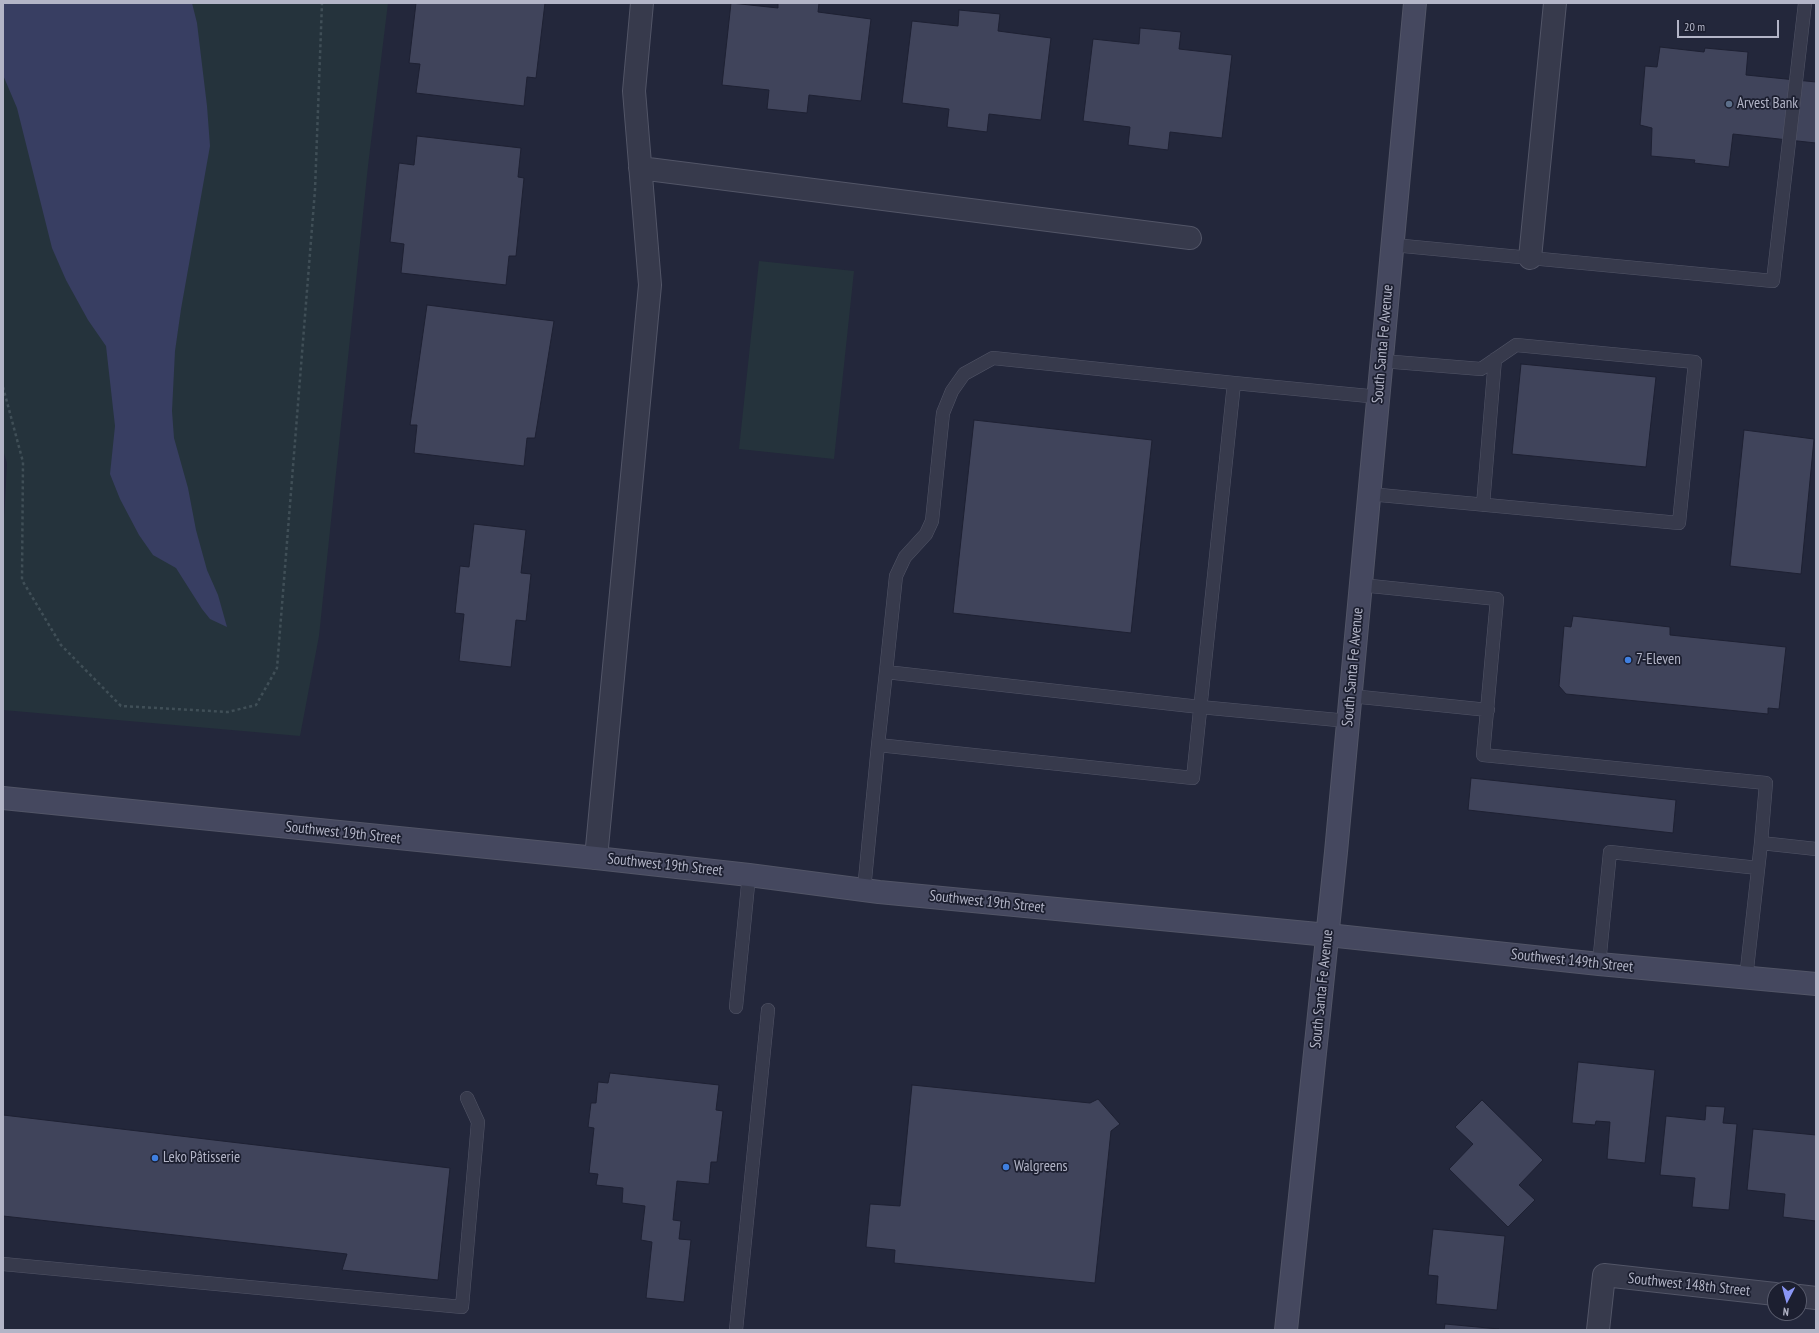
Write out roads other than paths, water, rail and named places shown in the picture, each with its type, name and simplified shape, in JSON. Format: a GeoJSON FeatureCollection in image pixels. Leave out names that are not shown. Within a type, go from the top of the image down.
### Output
{"type":"FeatureCollection","features":[{"type":"Feature","properties":{"kind":"street"},"geometry":{"type":"LineString","coordinates":[[596,858],[650,285],[634,91],[642,3]]}},
{"type":"Feature","properties":{"kind":"street","name":"South Santa Fe Avenue"},"geometry":{"type":"LineString","coordinates":[[1286,1330],[1328,935],[1415,3]]}},
{"type":"Feature","properties":{"kind":"street"},"geometry":{"type":"LineString","coordinates":[[1530,258],[1555,3]]}},
{"type":"Feature","properties":{"kind":"street"},"geometry":{"type":"LineString","coordinates":[[640,168],[1190,238]]}},
{"type":"Feature","properties":{"kind":"street","name":"Southwest 19th Street"},"geometry":{"type":"LineString","coordinates":[[3,798],[749,874],[864,890],[1328,935]]}},
{"type":"Feature","properties":{"kind":"street","name":"Southwest 149th Street"},"geometry":{"type":"LineString","coordinates":[[1328,935],[1599,964],[1816,984]]}},
{"type":"Feature","properties":{"kind":"street","name":"Southwest 148th Street"},"geometry":{"type":"LineString","coordinates":[[1598,1330],[1604,1275],[1767,1293]]}},
{"type":"Feature","properties":{"kind":"lane"},"geometry":{"type":"LineString","coordinates":[[1393,246],[1773,281],[1805,3]]}},
{"type":"Feature","properties":{"kind":"lane"},"geometry":{"type":"LineString","coordinates":[[1369,494],[1679,523],[1694,362],[1516,345],[1481,369],[1382,361]]}},
{"type":"Feature","properties":{"kind":"lane"},"geometry":{"type":"LineString","coordinates":[[864,890],[896,576],[905,557],[926,534],[932,521],[943,413],[952,391],[964,374],[993,358],[1379,397]]}},
{"type":"Feature","properties":{"kind":"lane"},"geometry":{"type":"LineString","coordinates":[[1482,505],[1495,359]]}},
{"type":"Feature","properties":{"kind":"lane"},"geometry":{"type":"LineString","coordinates":[[878,744],[1193,778],[1234,383]]}},
{"type":"Feature","properties":{"kind":"lane"},"geometry":{"type":"LineString","coordinates":[[1361,585],[1497,599],[1483,755],[1766,783],[1746,978]]}},
{"type":"Feature","properties":{"kind":"lane"},"geometry":{"type":"LineString","coordinates":[[886,672],[1200,707],[1348,721]]}},
{"type":"Feature","properties":{"kind":"lane"},"geometry":{"type":"LineString","coordinates":[[1351,696],[1488,710]]}},
{"type":"Feature","properties":{"kind":"lane"},"geometry":{"type":"LineString","coordinates":[[1761,843],[1816,849]]}},
{"type":"Feature","properties":{"kind":"lane"},"geometry":{"type":"LineString","coordinates":[[1599,964],[1610,852],[1758,868]]}},
{"type":"Feature","properties":{"kind":"lane"},"geometry":{"type":"LineString","coordinates":[[736,1007],[749,874]]}},
{"type":"Feature","properties":{"kind":"lane"},"geometry":{"type":"LineString","coordinates":[[736,1330],[768,1010]]}},
{"type":"Feature","properties":{"kind":"lane"},"geometry":{"type":"LineString","coordinates":[[3,1264],[462,1307],[478,1122],[467,1098]]}},
{"type":"Feature","properties":{"kind":"water"},"geometry":{"type":"Polygon","coordinates":[[[3,3],[192,3],[197,23],[207,106],[210,146],[181,309],[175,351],[172,411],[174,438],[188,488],[196,530],[207,570],[218,595],[227,627],[210,619],[176,568],[153,555],[139,535],[120,499],[110,474],[115,426],[106,346],[88,320],[66,280],[52,248],[17,108],[3,75],[3,3]]]}},
{"type":"Feature","properties":{"kind":"place","name":"Arvest Bank"},"geometry":{"type":"Point","coordinates":[1729,104]}},
{"type":"Feature","properties":{"kind":"place","name":"7-Eleven"},"geometry":{"type":"Point","coordinates":[1628,660]}},
{"type":"Feature","properties":{"kind":"place","name":"Leko Pâtisserie"},"geometry":{"type":"Point","coordinates":[155,1158]}},
{"type":"Feature","properties":{"kind":"place","name":"Walgreens"},"geometry":{"type":"Point","coordinates":[1006,1167]}}]}
